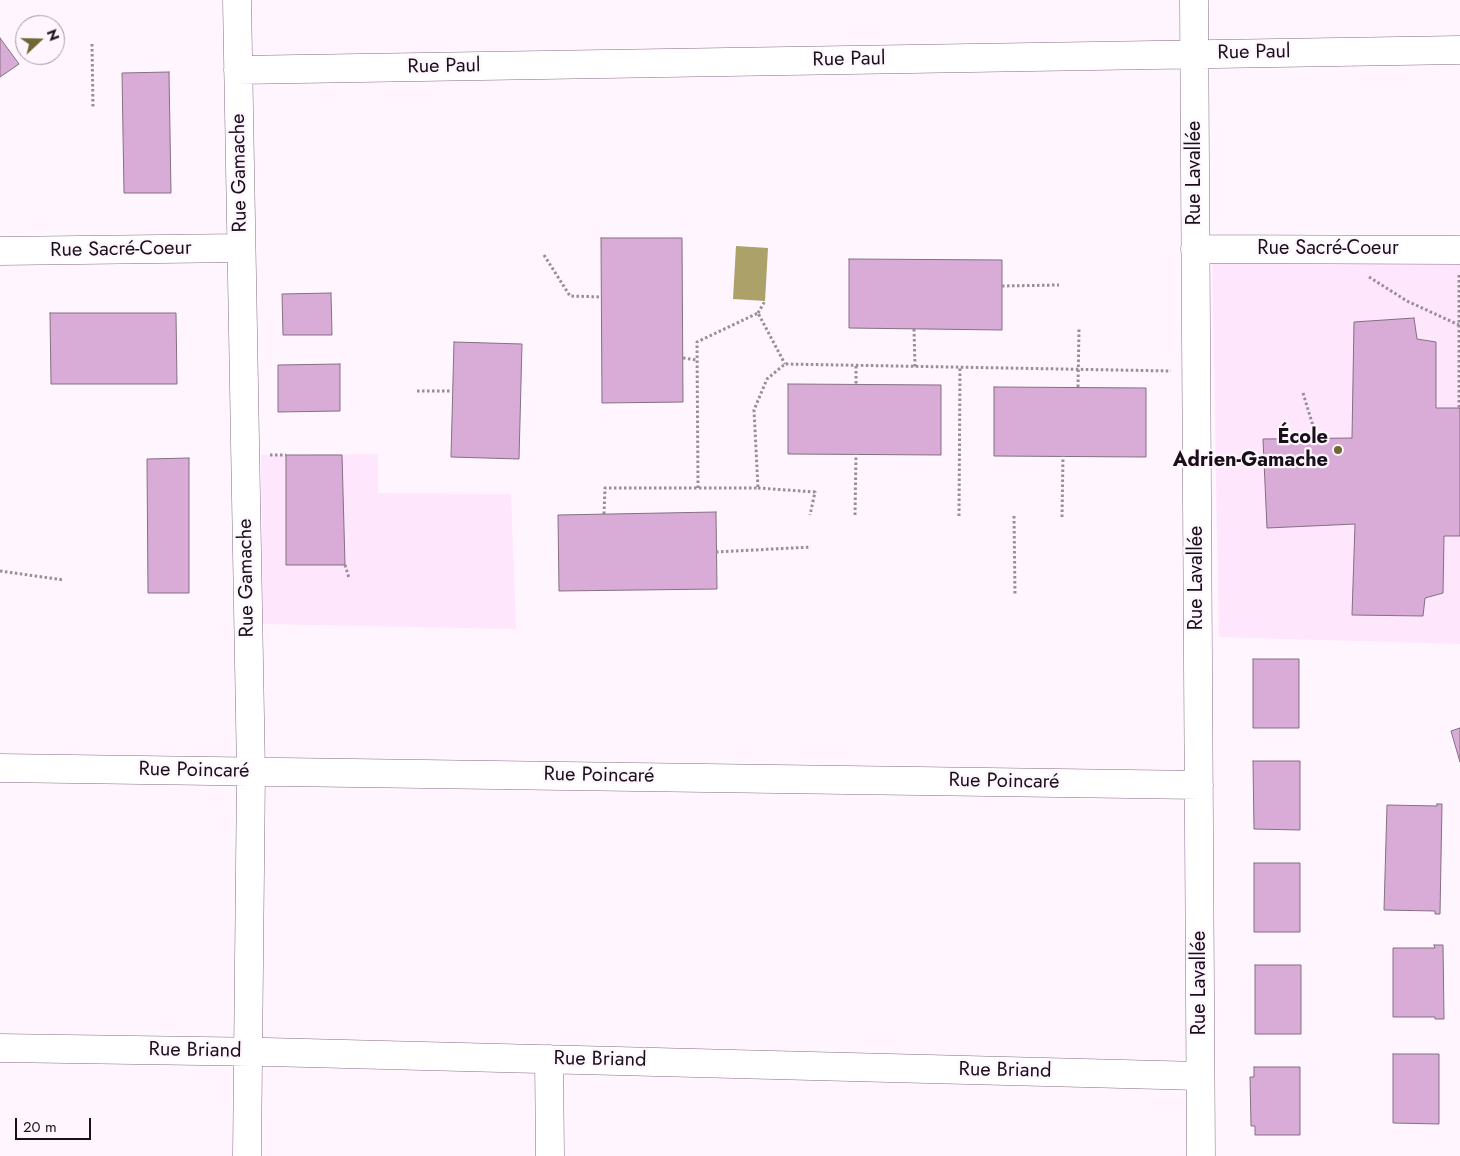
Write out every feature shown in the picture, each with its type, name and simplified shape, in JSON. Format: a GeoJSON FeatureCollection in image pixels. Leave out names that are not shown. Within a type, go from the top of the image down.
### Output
{"type":"FeatureCollection","features":[{"type":"Feature","properties":{"kind":"street","name":"Rue Gamache"},"geometry":{"type":"LineString","coordinates":[[236,0],[250,772],[246,1051],[247,1156]]}},
{"type":"Feature","properties":{"kind":"street","name":"Rue Lavallée"},"geometry":{"type":"LineString","coordinates":[[1194,0],[1201,1156]]}},
{"type":"Feature","properties":{"kind":"street","name":"Rue Paul"},"geometry":{"type":"LineString","coordinates":[[238,70],[1460,50]]}},
{"type":"Feature","properties":{"kind":"street","name":"Rue Sacré-Coeur"},"geometry":{"type":"LineString","coordinates":[[0,251],[241,248]]}},
{"type":"Feature","properties":{"kind":"street","name":"Rue Sacré-Coeur"},"geometry":{"type":"LineString","coordinates":[[1195,249],[1459,250]]}},
{"type":"Feature","properties":{"kind":"street","name":"Rue Poincaré"},"geometry":{"type":"LineString","coordinates":[[0,768],[1199,785]]}},
{"type":"Feature","properties":{"kind":"street","name":"Rue Briand"},"geometry":{"type":"LineString","coordinates":[[0,1048],[246,1051],[1200,1076]]}},
{"type":"Feature","properties":{"kind":"street"},"geometry":{"type":"LineString","coordinates":[[549,1059],[550,1156]]}},
{"type":"Feature","properties":{"kind":"path"},"geometry":{"type":"LineString","coordinates":[[92,44],[93,109]]}},
{"type":"Feature","properties":{"kind":"path"},"geometry":{"type":"LineString","coordinates":[[1459,250],[1459,408]]}},
{"type":"Feature","properties":{"kind":"path"},"geometry":{"type":"LineString","coordinates":[[544,255],[570,296],[601,297]]}},
{"type":"Feature","properties":{"kind":"path"},"geometry":{"type":"LineString","coordinates":[[1367,275],[1407,301],[1459,325]]}},
{"type":"Feature","properties":{"kind":"path"},"geometry":{"type":"LineString","coordinates":[[1002,286],[1059,285]]}},
{"type":"Feature","properties":{"kind":"path"},"geometry":{"type":"LineString","coordinates":[[698,488],[697,342],[758,313],[765,301]]}},
{"type":"Feature","properties":{"kind":"path"},"geometry":{"type":"LineString","coordinates":[[758,313],[784,364]]}},
{"type":"Feature","properties":{"kind":"path"},"geometry":{"type":"LineString","coordinates":[[1078,387],[1079,328]]}},
{"type":"Feature","properties":{"kind":"path"},"geometry":{"type":"LineString","coordinates":[[914,329],[915,367]]}},
{"type":"Feature","properties":{"kind":"path"},"geometry":{"type":"LineString","coordinates":[[683,358],[697,360]]}},
{"type":"Feature","properties":{"kind":"path"},"geometry":{"type":"LineString","coordinates":[[758,488],[754,410],[767,379],[784,364],[1196,371]]}},
{"type":"Feature","properties":{"kind":"path"},"geometry":{"type":"LineString","coordinates":[[856,366],[856,385]]}},
{"type":"Feature","properties":{"kind":"path"},"geometry":{"type":"LineString","coordinates":[[960,367],[960,516]]}},
{"type":"Feature","properties":{"kind":"path"},"geometry":{"type":"LineString","coordinates":[[417,391],[453,391]]}},
{"type":"Feature","properties":{"kind":"path"},"geometry":{"type":"LineString","coordinates":[[1303,393],[1317,438]]}},
{"type":"Feature","properties":{"kind":"path"},"geometry":{"type":"LineString","coordinates":[[855,516],[856,454]]}},
{"type":"Feature","properties":{"kind":"path"},"geometry":{"type":"LineString","coordinates":[[1062,517],[1063,456]]}},
{"type":"Feature","properties":{"kind":"path"},"geometry":{"type":"LineString","coordinates":[[604,514],[605,488],[758,488],[816,492],[810,515]]}},
{"type":"Feature","properties":{"kind":"path"},"geometry":{"type":"LineString","coordinates":[[1014,516],[1015,595]]}},
{"type":"Feature","properties":{"kind":"path"},"geometry":{"type":"LineString","coordinates":[[716,552],[811,547]]}},
{"type":"Feature","properties":{"kind":"path"},"geometry":{"type":"LineString","coordinates":[[345,565],[349,578]]}},
{"type":"Feature","properties":{"kind":"path"},"geometry":{"type":"LineString","coordinates":[[0,571],[64,580]]}},
{"type":"Feature","properties":{"kind":"shaded area"},"geometry":{"type":"Polygon","coordinates":[[[736,246],[768,248],[765,301],[733,299],[736,246]]]}},
{"type":"Feature","properties":{"kind":"shaded area","name":"École Adrien-Gamache"},"geometry":{"type":"Polygon","coordinates":[[[1212,262],[1460,263],[1460,644],[1219,637],[1212,262]]]}},
{"type":"Feature","properties":{"kind":"shaded area"},"geometry":{"type":"Polygon","coordinates":[[[378,454],[378,493],[511,494],[516,629],[263,624],[261,455],[378,454]]]}},
{"type":"Feature","properties":{"kind":"building"},"geometry":{"type":"Polygon","coordinates":[[[0,38],[15,59],[15,65],[18,65],[0,77],[0,38]]]}},
{"type":"Feature","properties":{"kind":"building"},"geometry":{"type":"Polygon","coordinates":[[[169,72],[171,193],[124,193],[122,73],[169,72]]]}},
{"type":"Feature","properties":{"kind":"building"},"geometry":{"type":"Polygon","coordinates":[[[601,238],[682,238],[683,402],[602,403],[601,238]]]}},
{"type":"Feature","properties":{"kind":"building"},"geometry":{"type":"Polygon","coordinates":[[[849,259],[1002,260],[1002,330],[849,328],[849,259]]]}},
{"type":"Feature","properties":{"kind":"building"},"geometry":{"type":"Polygon","coordinates":[[[331,293],[332,335],[283,335],[282,294],[331,293]]]}},
{"type":"Feature","properties":{"kind":"building"},"geometry":{"type":"Polygon","coordinates":[[[50,313],[176,313],[177,384],[51,384],[50,313]]]}},
{"type":"Feature","properties":{"kind":"building","name":"École Adrien-Gamache"},"geometry":{"type":"Polygon","coordinates":[[[1414,318],[1417,339],[1436,342],[1436,408],[1460,408],[1460,536],[1444,536],[1443,593],[1425,598],[1423,616],[1352,615],[1355,524],[1267,528],[1263,439],[1352,438],[1354,322],[1414,318]]]}},
{"type":"Feature","properties":{"kind":"building"},"geometry":{"type":"Polygon","coordinates":[[[454,342],[522,344],[519,459],[451,457],[454,342]]]}},
{"type":"Feature","properties":{"kind":"building"},"geometry":{"type":"Polygon","coordinates":[[[340,364],[340,411],[278,412],[278,365],[340,364]]]}},
{"type":"Feature","properties":{"kind":"building"},"geometry":{"type":"Polygon","coordinates":[[[788,384],[941,385],[941,455],[788,454],[788,384]]]}},
{"type":"Feature","properties":{"kind":"building"},"geometry":{"type":"Polygon","coordinates":[[[994,387],[1146,388],[1146,457],[994,456],[994,387]]]}},
{"type":"Feature","properties":{"kind":"building"},"geometry":{"type":"Polygon","coordinates":[[[286,455],[342,455],[345,565],[286,565],[286,455]]]}},
{"type":"Feature","properties":{"kind":"building"},"geometry":{"type":"Polygon","coordinates":[[[189,458],[189,593],[148,593],[147,459],[189,458]]]}},
{"type":"Feature","properties":{"kind":"building"},"geometry":{"type":"Polygon","coordinates":[[[716,512],[717,589],[559,591],[558,515],[716,512]]]}},
{"type":"Feature","properties":{"kind":"building"},"geometry":{"type":"Polygon","coordinates":[[[1253,659],[1299,659],[1299,728],[1253,728],[1253,659]]]}},
{"type":"Feature","properties":{"kind":"building"},"geometry":{"type":"Polygon","coordinates":[[[1460,728],[1460,762],[1451,731],[1460,728]]]}},
{"type":"Feature","properties":{"kind":"building"},"geometry":{"type":"Polygon","coordinates":[[[1253,761],[1300,761],[1300,830],[1254,829],[1253,761]]]}},
{"type":"Feature","properties":{"kind":"building"},"geometry":{"type":"Polygon","coordinates":[[[1437,804],[1442,804],[1440,914],[1435,914],[1435,911],[1384,910],[1387,805],[1437,806],[1437,804]]]}},
{"type":"Feature","properties":{"kind":"building"},"geometry":{"type":"Polygon","coordinates":[[[1254,863],[1300,863],[1300,932],[1254,932],[1254,863]]]}},
{"type":"Feature","properties":{"kind":"building"},"geometry":{"type":"Polygon","coordinates":[[[1434,945],[1443,945],[1444,1019],[1435,1019],[1435,1017],[1393,1017],[1393,948],[1435,948],[1434,945]]]}},
{"type":"Feature","properties":{"kind":"building"},"geometry":{"type":"Polygon","coordinates":[[[1255,965],[1301,965],[1301,1034],[1255,1034],[1255,965]]]}},
{"type":"Feature","properties":{"kind":"building"},"geometry":{"type":"Polygon","coordinates":[[[1393,1054],[1439,1054],[1439,1124],[1393,1123],[1393,1054]]]}},
{"type":"Feature","properties":{"kind":"building"},"geometry":{"type":"Polygon","coordinates":[[[1254,1067],[1300,1067],[1300,1135],[1255,1135],[1255,1126],[1251,1126],[1250,1077],[1254,1077],[1254,1067]]]}},
{"type":"Feature","properties":{"kind":"place","name":"École Adrien-Gamache"},"geometry":{"type":"Point","coordinates":[1338,450]}}]}
